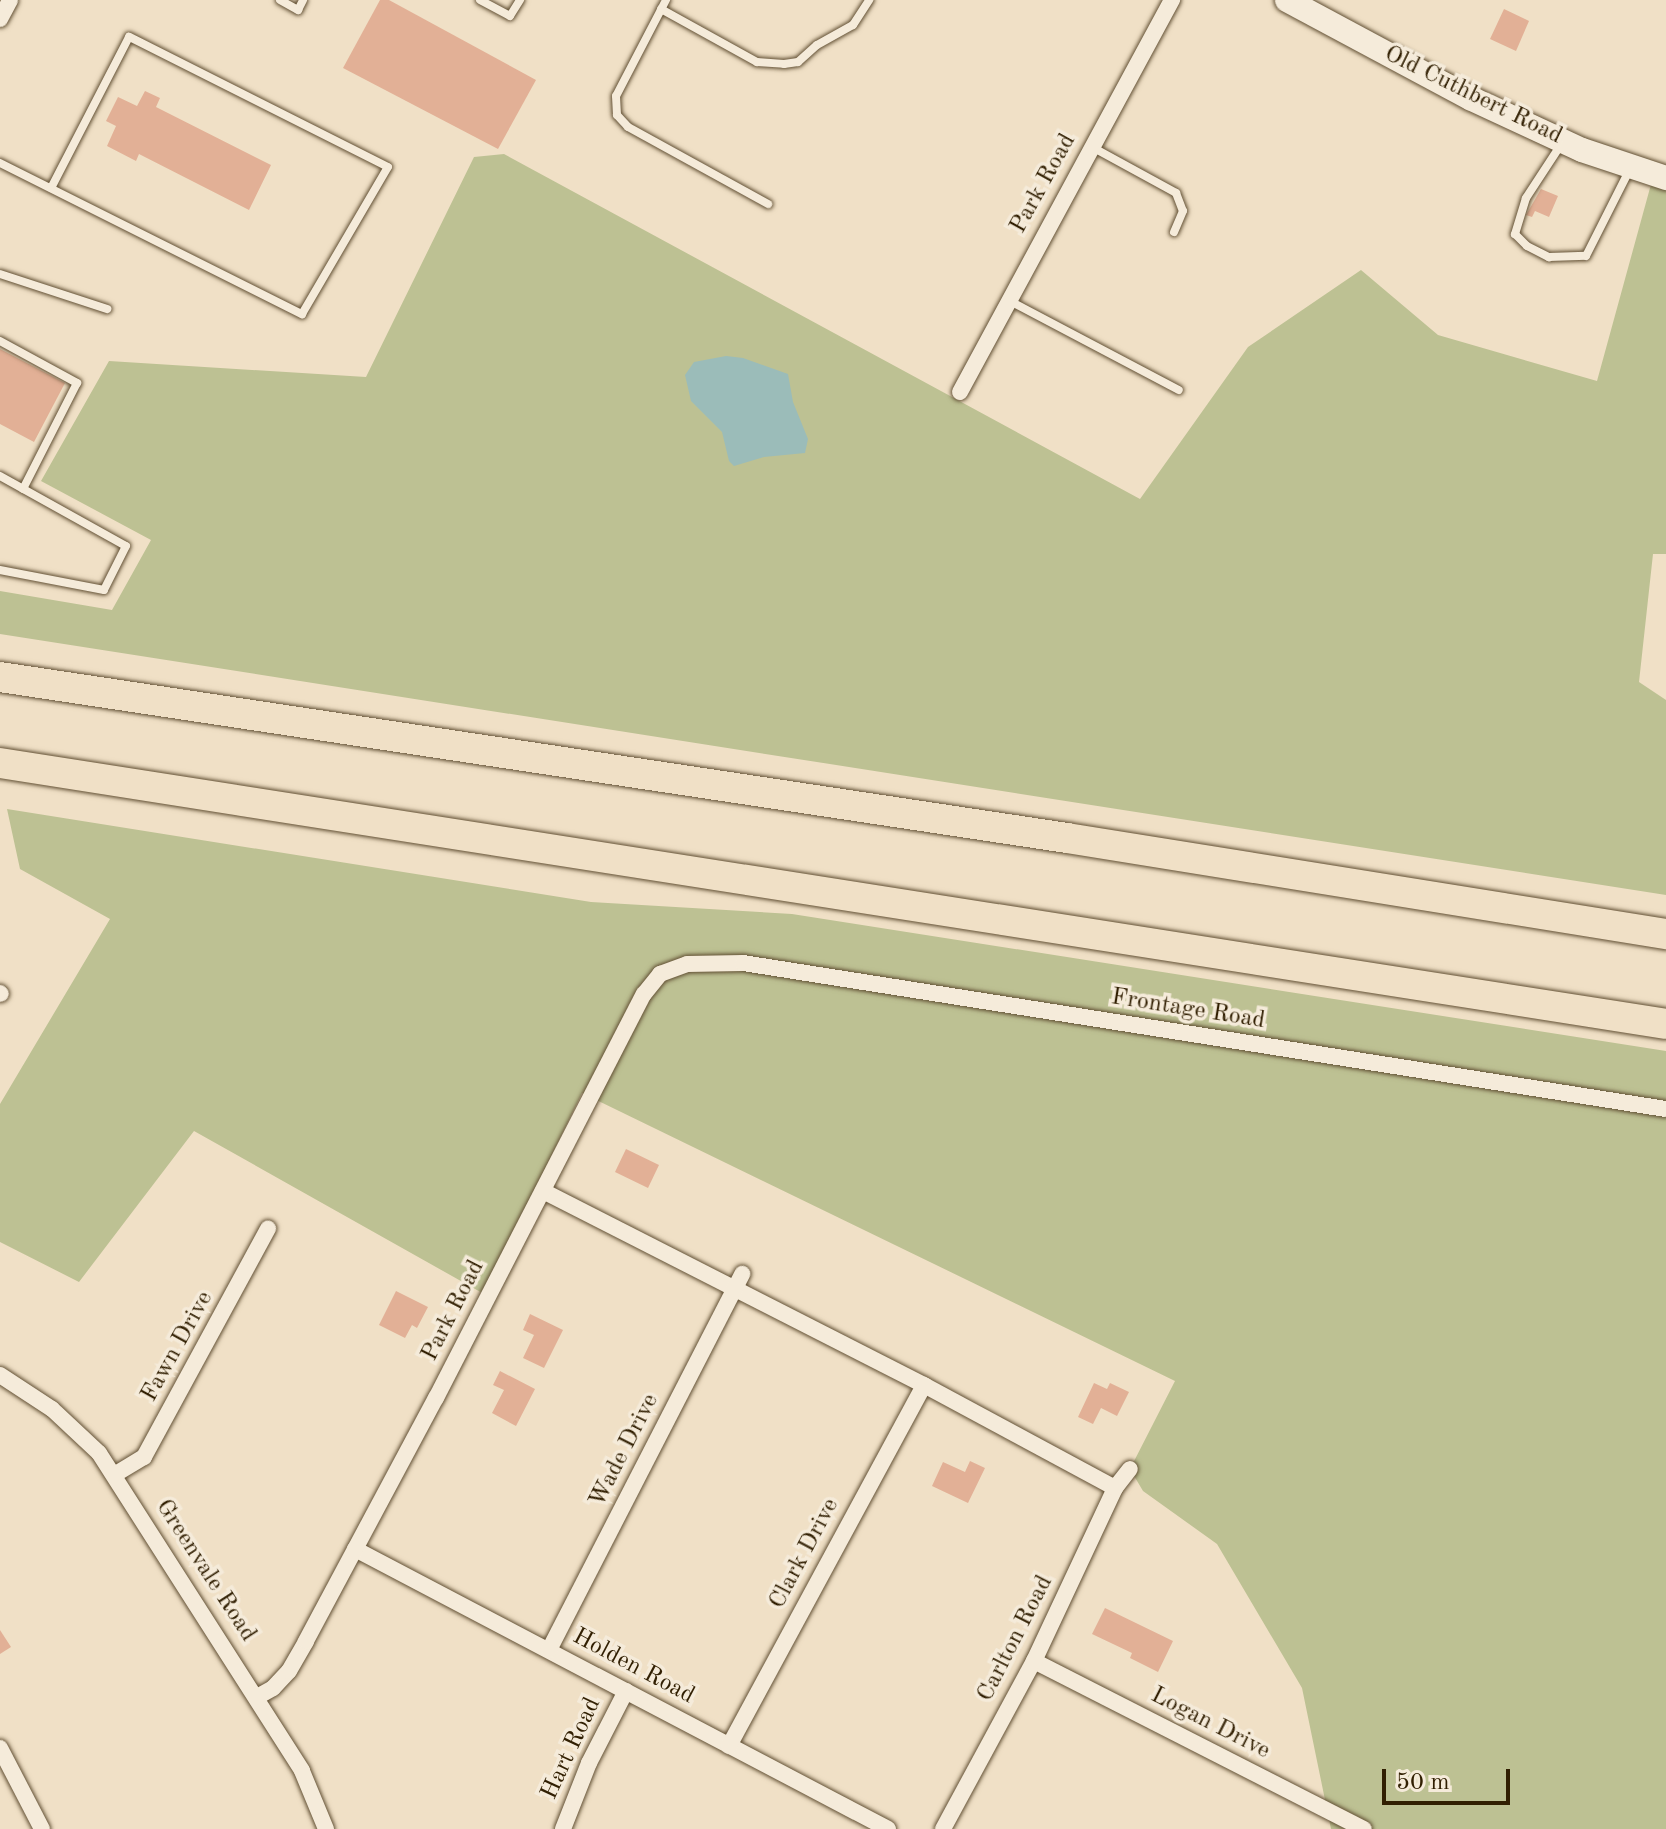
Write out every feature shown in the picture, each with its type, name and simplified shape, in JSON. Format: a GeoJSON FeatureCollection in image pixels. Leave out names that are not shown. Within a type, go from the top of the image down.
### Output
{"type":"FeatureCollection","features":[{"type":"Feature","properties":{"kind":"highway"},"geometry":{"type":"LineString","coordinates":[[0,677],[1083,841],[1666,934]]}},
{"type":"Feature","properties":{"kind":"highway"},"geometry":{"type":"LineString","coordinates":[[0,763],[1666,1024]]}},
{"type":"Feature","properties":{"kind":"street"},"geometry":{"type":"LineString","coordinates":[[0,19],[10,0]]}},
{"type":"Feature","properties":{"kind":"street","name":"Park Road"},"geometry":{"type":"LineString","coordinates":[[960,392],[1007,300],[1172,0]]}},
{"type":"Feature","properties":{"kind":"street","name":"Old Cuthbert Road"},"geometry":{"type":"LineString","coordinates":[[1287,0],[1470,98],[1630,168],[1666,178]]}},
{"type":"Feature","properties":{"kind":"street","name":"Park Road"},"geometry":{"type":"LineString","coordinates":[[257,1697],[273,1688],[289,1671],[644,994],[660,974],[702,963]]}},
{"type":"Feature","properties":{"kind":"street","name":"Frontage Road"},"geometry":{"type":"LineString","coordinates":[[702,963],[743,963],[1666,1109]]}},
{"type":"Feature","properties":{"kind":"street"},"geometry":{"type":"LineString","coordinates":[[543,1191],[738,1282],[1115,1488]]}},
{"type":"Feature","properties":{"kind":"street","name":"Fawn Drive"},"geometry":{"type":"LineString","coordinates":[[114,1475],[144,1457],[268,1229]]}},
{"type":"Feature","properties":{"kind":"street","name":"Wade Drive"},"geometry":{"type":"LineString","coordinates":[[549,1650],[738,1282]]}},
{"type":"Feature","properties":{"kind":"street","name":"Greenvale Road"},"geometry":{"type":"LineString","coordinates":[[0,1375],[30,1392],[79,1431],[114,1475],[302,1771],[326,1829]]}},
{"type":"Feature","properties":{"kind":"street","name":"Clark Drive"},"geometry":{"type":"LineString","coordinates":[[729,1746],[924,1385]]}},
{"type":"Feature","properties":{"kind":"street","name":"Carlton Road"},"geometry":{"type":"LineString","coordinates":[[943,1829],[1034,1661],[1115,1488],[1130,1469]]}},
{"type":"Feature","properties":{"kind":"street","name":"Holden Road"},"geometry":{"type":"LineString","coordinates":[[355,1549],[888,1829]]}},
{"type":"Feature","properties":{"kind":"street","name":"Logan Drive"},"geometry":{"type":"LineString","coordinates":[[1034,1661],[1364,1829]]}},
{"type":"Feature","properties":{"kind":"street","name":"Hart Road"},"geometry":{"type":"LineString","coordinates":[[563,1829],[589,1763],[626,1691]]}},
{"type":"Feature","properties":{"kind":"street"},"geometry":{"type":"LineString","coordinates":[[0,1748],[42,1829]]}},
{"type":"Feature","properties":{"kind":"lane"},"geometry":{"type":"LineString","coordinates":[[280,0],[298,10],[303,0]]}},
{"type":"Feature","properties":{"kind":"lane"},"geometry":{"type":"LineString","coordinates":[[480,0],[510,16],[520,0]]}},
{"type":"Feature","properties":{"kind":"lane"},"geometry":{"type":"LineString","coordinates":[[666,0],[616,96],[617,115],[628,127],[768,204]]}},
{"type":"Feature","properties":{"kind":"lane"},"geometry":{"type":"LineString","coordinates":[[661,9],[757,62],[784,64],[798,62],[817,45],[853,25],[869,0]]}},
{"type":"Feature","properties":{"kind":"lane"},"geometry":{"type":"LineString","coordinates":[[0,163],[302,314],[388,167],[129,37],[51,188]]}},
{"type":"Feature","properties":{"kind":"lane"},"geometry":{"type":"LineString","coordinates":[[1564,141],[1526,198],[1515,234],[1527,246],[1549,257],[1586,256],[1630,168]]}},
{"type":"Feature","properties":{"kind":"lane"},"geometry":{"type":"LineString","coordinates":[[1091,147],[1176,193],[1183,211],[1174,232]]}},
{"type":"Feature","properties":{"kind":"lane"},"geometry":{"type":"LineString","coordinates":[[0,274],[107,309]]}},
{"type":"Feature","properties":{"kind":"lane"},"geometry":{"type":"LineString","coordinates":[[1007,300],[1179,390]]}},
{"type":"Feature","properties":{"kind":"lane"},"geometry":{"type":"LineString","coordinates":[[0,341],[77,383],[23,489]]}},
{"type":"Feature","properties":{"kind":"lane"},"geometry":{"type":"LineString","coordinates":[[0,476],[126,546],[104,590],[0,570]]}},
{"type":"Feature","properties":{"kind":"green space"},"geometry":{"type":"Polygon","coordinates":[[[504,154],[1140,499],[1248,347],[1361,270],[1438,335],[1597,381],[1653,177],[1666,180],[1666,554],[1653,554],[1639,682],[1666,700],[1666,895],[0,634],[0,591],[112,610],[151,540],[41,481],[109,361],[366,377],[474,157],[504,154]]]}},
{"type":"Feature","properties":{"kind":"green space"},"geometry":{"type":"Polygon","coordinates":[[[7,809],[591,902],[792,914],[1666,1051],[1666,1829],[1331,1829],[1302,1688],[1217,1544],[1143,1491],[1130,1469],[1175,1381],[582,1093],[484,1294],[194,1131],[79,1282],[0,1242],[0,1104],[110,919],[20,869],[7,809]]]}},
{"type":"Feature","properties":{"kind":"water"},"geometry":{"type":"Polygon","coordinates":[[[726,356],[743,358],[788,374],[793,402],[808,439],[805,453],[764,457],[734,466],[729,461],[722,432],[691,401],[685,375],[694,362],[726,356]]]}},
{"type":"Feature","properties":{"kind":"building"},"geometry":{"type":"Polygon","coordinates":[[[380,0],[389,0],[536,80],[498,149],[343,68],[380,0]]]}},
{"type":"Feature","properties":{"kind":"building"},"geometry":{"type":"Polygon","coordinates":[[[1504,9],[1529,21],[1516,51],[1490,39],[1504,9]]]}},
{"type":"Feature","properties":{"kind":"building"},"geometry":{"type":"Polygon","coordinates":[[[145,91],[160,98],[156,107],[271,165],[249,210],[139,154],[136,161],[107,146],[116,126],[106,121],[118,97],[137,106],[145,91]]]}},
{"type":"Feature","properties":{"kind":"building"},"geometry":{"type":"Polygon","coordinates":[[[1541,189],[1558,196],[1549,217],[1535,211],[1532,217],[1526,215],[1541,189]]]}},
{"type":"Feature","properties":{"kind":"building"},"geometry":{"type":"Polygon","coordinates":[[[0,349],[65,383],[34,442],[0,424],[0,349]]]}},
{"type":"Feature","properties":{"kind":"building"},"geometry":{"type":"Polygon","coordinates":[[[626,1149],[659,1165],[648,1188],[615,1172],[626,1149]]]}},
{"type":"Feature","properties":{"kind":"building"},"geometry":{"type":"Polygon","coordinates":[[[396,1291],[428,1307],[417,1328],[412,1325],[405,1338],[379,1325],[396,1291]]]}},
{"type":"Feature","properties":{"kind":"building"},"geometry":{"type":"Polygon","coordinates":[[[530,1314],[563,1330],[544,1368],[523,1358],[534,1335],[523,1330],[530,1314]]]}},
{"type":"Feature","properties":{"kind":"building"},"geometry":{"type":"Polygon","coordinates":[[[500,1371],[535,1389],[516,1426],[492,1413],[504,1390],[493,1385],[500,1371]]]}},
{"type":"Feature","properties":{"kind":"building"},"geometry":{"type":"Polygon","coordinates":[[[1094,1383],[1107,1389],[1110,1383],[1129,1392],[1117,1416],[1101,1408],[1093,1424],[1078,1417],[1094,1383]]]}},
{"type":"Feature","properties":{"kind":"building"},"geometry":{"type":"Polygon","coordinates":[[[970,1461],[985,1468],[968,1503],[932,1486],[943,1462],[965,1472],[970,1461]]]}},
{"type":"Feature","properties":{"kind":"building"},"geometry":{"type":"Polygon","coordinates":[[[1105,1608],[1173,1641],[1158,1672],[1130,1658],[1132,1653],[1092,1634],[1105,1608]]]}},
{"type":"Feature","properties":{"kind":"building"},"geometry":{"type":"Polygon","coordinates":[[[0,1630],[11,1647],[0,1654],[0,1630]]]}}]}
